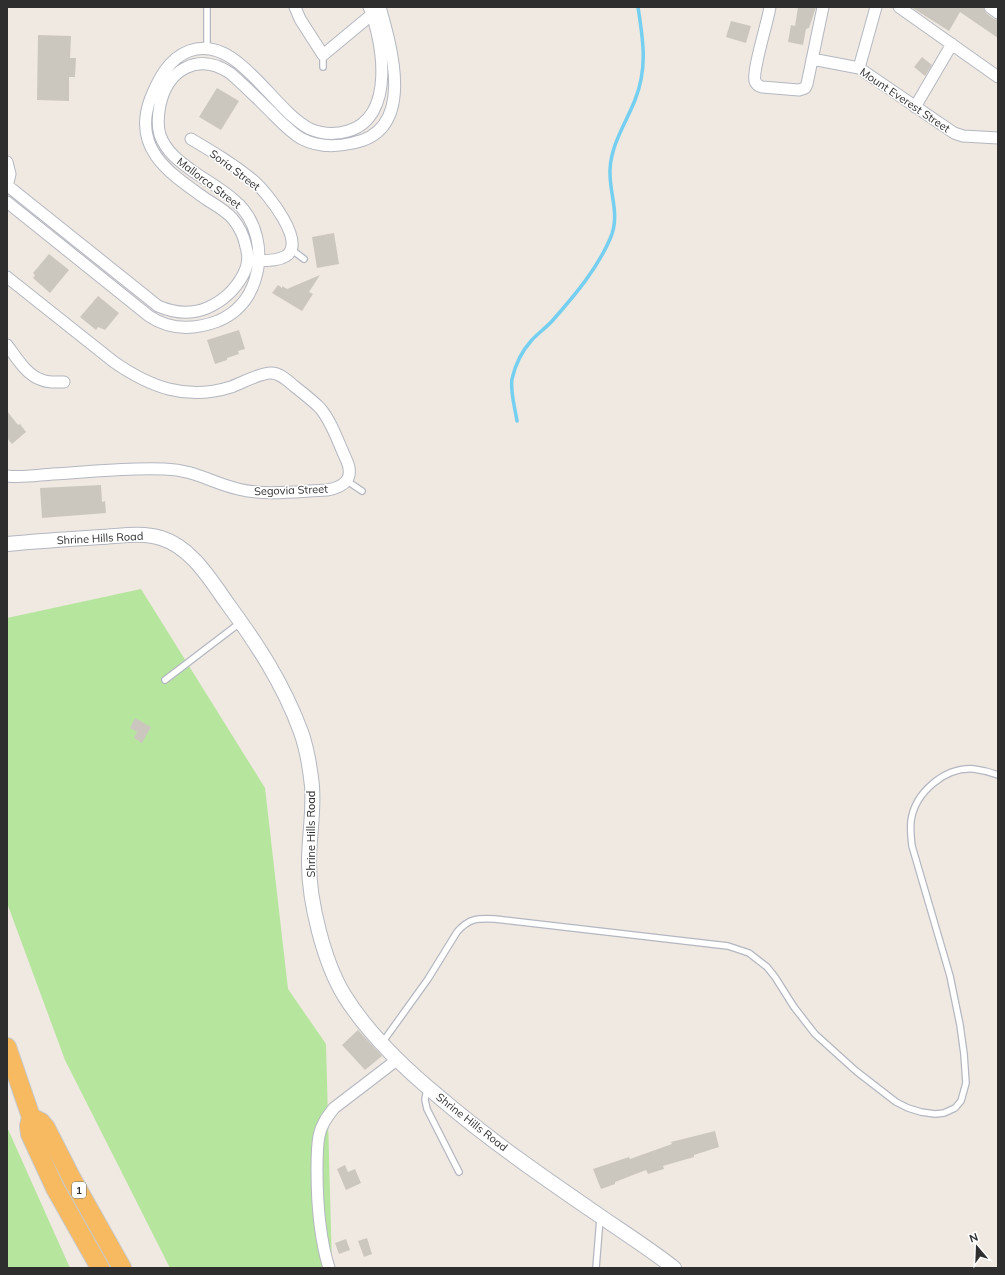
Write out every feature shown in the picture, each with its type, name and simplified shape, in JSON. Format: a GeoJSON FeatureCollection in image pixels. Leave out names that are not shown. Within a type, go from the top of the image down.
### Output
{"type":"FeatureCollection","features":[{"type":"Feature","properties":{"kind":"highway","name":"1"},"geometry":{"type":"LineString","coordinates":[[7,1047],[31,1117],[29,1126],[30,1134],[55,1188],[100,1268]]}},
{"type":"Feature","properties":{"kind":"highway","name":"1"},"geometry":{"type":"LineString","coordinates":[[31,1117],[41,1122],[46,1128],[72,1179],[122,1268]]}},
{"type":"Feature","properties":{"kind":"street"},"geometry":{"type":"LineString","coordinates":[[295,7],[323,61],[375,9]]}},
{"type":"Feature","properties":{"kind":"street"},"geometry":{"type":"LineString","coordinates":[[770,7],[755,68],[754,75],[756,83],[762,87],[799,90],[804,88],[807,84],[823,7]]}},
{"type":"Feature","properties":{"kind":"street"},"geometry":{"type":"LineString","coordinates":[[859,68],[876,7]]}},
{"type":"Feature","properties":{"kind":"street"},"geometry":{"type":"LineString","coordinates":[[899,7],[998,77]]}},
{"type":"Feature","properties":{"kind":"street"},"geometry":{"type":"LineString","coordinates":[[990,7],[998,12]]}},
{"type":"Feature","properties":{"kind":"street","name":"Mallorca Street"},"geometry":{"type":"LineString","coordinates":[[248,261],[247,251],[240,228],[233,219],[224,210],[170,173],[155,155],[149,144],[145,125],[149,103],[157,81],[175,59],[185,52],[207,48],[219,50],[229,55],[239,63],[282,107],[300,123],[310,129],[330,134],[351,130],[369,118],[380,98],[381,84],[379,39],[375,9]]}},
{"type":"Feature","properties":{"kind":"street","name":"Mallorca Street"},"geometry":{"type":"LineString","coordinates":[[7,202],[159,323],[172,327],[198,327],[223,319],[242,305],[254,285],[260,260],[257,235],[243,208],[173,156],[165,146],[160,135],[158,123],[161,100],[166,88],[183,68],[191,65],[212,64],[221,67],[240,82],[293,132],[303,139],[316,144],[329,146],[344,145],[370,138],[380,130],[387,120],[394,96],[395,84],[393,54],[375,9]]}},
{"type":"Feature","properties":{"kind":"street"},"geometry":{"type":"LineString","coordinates":[[915,107],[952,44]]}},
{"type":"Feature","properties":{"kind":"street","name":"Mount Everest Street"},"geometry":{"type":"LineString","coordinates":[[812,59],[859,68],[954,133],[963,136],[998,138]]}},
{"type":"Feature","properties":{"kind":"street"},"geometry":{"type":"LineString","coordinates":[[361,124],[370,138]]}},
{"type":"Feature","properties":{"kind":"street","name":"Soria Street"},"geometry":{"type":"LineString","coordinates":[[191,139],[241,171],[265,192],[274,203],[291,235],[293,245],[292,250]]}},
{"type":"Feature","properties":{"kind":"street"},"geometry":{"type":"LineString","coordinates":[[7,162],[10,174],[7,187],[158,306],[178,313],[203,310],[215,305],[240,281],[246,270],[248,261],[280,259],[292,250]]}},
{"type":"Feature","properties":{"kind":"street"},"geometry":{"type":"LineString","coordinates":[[7,276],[114,362],[151,384],[169,390],[188,393],[209,391],[232,386],[264,374],[278,374],[315,403],[326,417],[347,462],[350,475],[347,481]]}},
{"type":"Feature","properties":{"kind":"street"},"geometry":{"type":"LineString","coordinates":[[114,288],[122,277]]}},
{"type":"Feature","properties":{"kind":"street"},"geometry":{"type":"LineString","coordinates":[[7,345],[33,376],[48,382],[64,382]]}},
{"type":"Feature","properties":{"kind":"street","name":"Segovia Street"},"geometry":{"type":"LineString","coordinates":[[7,476],[145,468],[165,469],[180,470],[196,474],[225,485],[252,492],[327,490],[341,486],[347,481]]}},
{"type":"Feature","properties":{"kind":"street","name":"Shrine Hills Road"},"geometry":{"type":"LineString","coordinates":[[7,544],[134,535],[151,536],[168,541],[192,558],[252,636],[273,672],[293,712],[305,746],[312,784],[313,804],[309,863],[316,916],[327,957],[344,994],[360,1017],[382,1043],[427,1087],[486,1134],[600,1216],[641,1243],[674,1268]]}},
{"type":"Feature","properties":{"kind":"street"},"geometry":{"type":"LineString","coordinates":[[329,1268],[321,1236],[318,1205],[317,1158],[319,1136],[326,1117],[334,1108],[398,1059]]}},
{"type":"Feature","properties":{"kind":"lane"},"geometry":{"type":"LineString","coordinates":[[207,48],[208,7]]}},
{"type":"Feature","properties":{"kind":"lane"},"geometry":{"type":"LineString","coordinates":[[292,250],[304,259]]}},
{"type":"Feature","properties":{"kind":"lane"},"geometry":{"type":"LineString","coordinates":[[347,481],[362,491]]}},
{"type":"Feature","properties":{"kind":"lane"},"geometry":{"type":"LineString","coordinates":[[165,680],[241,622]]}},
{"type":"Feature","properties":{"kind":"lane"},"geometry":{"type":"LineString","coordinates":[[382,1043],[428,979],[457,932],[462,926],[476,919],[495,919],[728,946],[749,953],[767,967],[794,1008],[815,1034],[838,1056],[878,1089],[896,1102],[908,1108],[934,1114],[944,1113],[955,1108],[961,1101],[964,1093],[966,1083],[964,1054],[950,976],[912,846],[910,833],[911,820],[920,799],[927,789],[948,774],[959,770],[973,769],[988,771],[998,775]]}},
{"type":"Feature","properties":{"kind":"lane"},"geometry":{"type":"LineString","coordinates":[[427,1087],[425,1095],[426,1105],[459,1172]]}},
{"type":"Feature","properties":{"kind":"lane"},"geometry":{"type":"LineString","coordinates":[[596,1268],[600,1216]]}},
{"type":"Feature","properties":{"kind":"green space"},"geometry":{"type":"Polygon","coordinates":[[[141,589],[265,788],[288,989],[326,1044],[332,1268],[170,1268],[65,1060],[7,903],[7,618],[141,589]]]}},
{"type":"Feature","properties":{"kind":"green space"},"geometry":{"type":"Polygon","coordinates":[[[7,1127],[70,1268],[7,1268],[7,1127]]]}},
{"type":"Feature","properties":{"kind":"building"},"geometry":{"type":"Polygon","coordinates":[[[798,7],[816,7],[809,28],[806,29],[803,45],[788,42],[791,25],[795,26],[798,7]]]}},
{"type":"Feature","properties":{"kind":"building"},"geometry":{"type":"Polygon","coordinates":[[[911,7],[983,7],[986,13],[998,20],[998,38],[960,12],[949,31],[911,7]]]}},
{"type":"Feature","properties":{"kind":"building"},"geometry":{"type":"Polygon","coordinates":[[[731,21],[751,26],[746,43],[726,37],[731,21]]]}},
{"type":"Feature","properties":{"kind":"building"},"geometry":{"type":"Polygon","coordinates":[[[38,35],[71,36],[70,58],[76,58],[75,77],[69,77],[69,101],[37,100],[38,35]]]}},
{"type":"Feature","properties":{"kind":"building"},"geometry":{"type":"Polygon","coordinates":[[[922,57],[932,65],[925,76],[914,67],[922,57]]]}},
{"type":"Feature","properties":{"kind":"building"},"geometry":{"type":"Polygon","coordinates":[[[217,88],[239,101],[221,130],[199,117],[217,88]]]}},
{"type":"Feature","properties":{"kind":"building"},"geometry":{"type":"Polygon","coordinates":[[[334,233],[339,264],[317,268],[312,237],[334,233]]]}},
{"type":"Feature","properties":{"kind":"building"},"geometry":{"type":"Polygon","coordinates":[[[49,254],[69,270],[50,293],[33,278],[35,275],[33,273],[49,254]]]}},
{"type":"Feature","properties":{"kind":"building"},"geometry":{"type":"Polygon","coordinates":[[[320,275],[309,292],[313,294],[302,311],[272,293],[278,285],[287,289],[320,275]]]}},
{"type":"Feature","properties":{"kind":"building"},"geometry":{"type":"Polygon","coordinates":[[[98,296],[119,313],[105,330],[98,327],[96,330],[80,317],[98,296]]]}},
{"type":"Feature","properties":{"kind":"building"},"geometry":{"type":"Polygon","coordinates":[[[239,330],[245,349],[238,351],[239,354],[227,358],[227,360],[215,364],[207,340],[239,330]]]}},
{"type":"Feature","properties":{"kind":"building"},"geometry":{"type":"Polygon","coordinates":[[[7,411],[18,425],[20,424],[26,432],[12,444],[7,438],[7,411]]]}},
{"type":"Feature","properties":{"kind":"building"},"geometry":{"type":"Polygon","coordinates":[[[101,485],[102,502],[105,501],[106,513],[42,518],[40,488],[101,485]]]}},
{"type":"Feature","properties":{"kind":"building"},"geometry":{"type":"Polygon","coordinates":[[[135,718],[151,727],[142,743],[134,738],[137,732],[130,728],[135,718]]]}},
{"type":"Feature","properties":{"kind":"building"},"geometry":{"type":"Polygon","coordinates":[[[358,1030],[382,1056],[365,1070],[342,1045],[358,1030]]]}},
{"type":"Feature","properties":{"kind":"building"},"geometry":{"type":"Polygon","coordinates":[[[715,1131],[719,1147],[694,1155],[694,1157],[663,1166],[664,1169],[648,1174],[646,1170],[601,1189],[593,1169],[629,1157],[630,1159],[672,1144],[671,1142],[715,1131]]]}},
{"type":"Feature","properties":{"kind":"building"},"geometry":{"type":"Polygon","coordinates":[[[345,1165],[348,1172],[355,1169],[361,1183],[346,1190],[337,1169],[345,1165]]]}},
{"type":"Feature","properties":{"kind":"building"},"geometry":{"type":"Polygon","coordinates":[[[367,1238],[372,1254],[364,1257],[358,1241],[367,1238]]]}},
{"type":"Feature","properties":{"kind":"building"},"geometry":{"type":"Polygon","coordinates":[[[346,1239],[350,1250],[339,1254],[335,1243],[346,1239]]]}},
{"type":"Feature","properties":{"kind":"waterway"},"geometry":{"type":"LineString","coordinates":[[517,421],[512,394],[512,379],[519,359],[531,341],[553,320],[585,281],[599,261],[613,230],[615,213],[610,179],[611,160],[616,142],[635,100],[642,76],[643,42],[638,7]]}}]}
